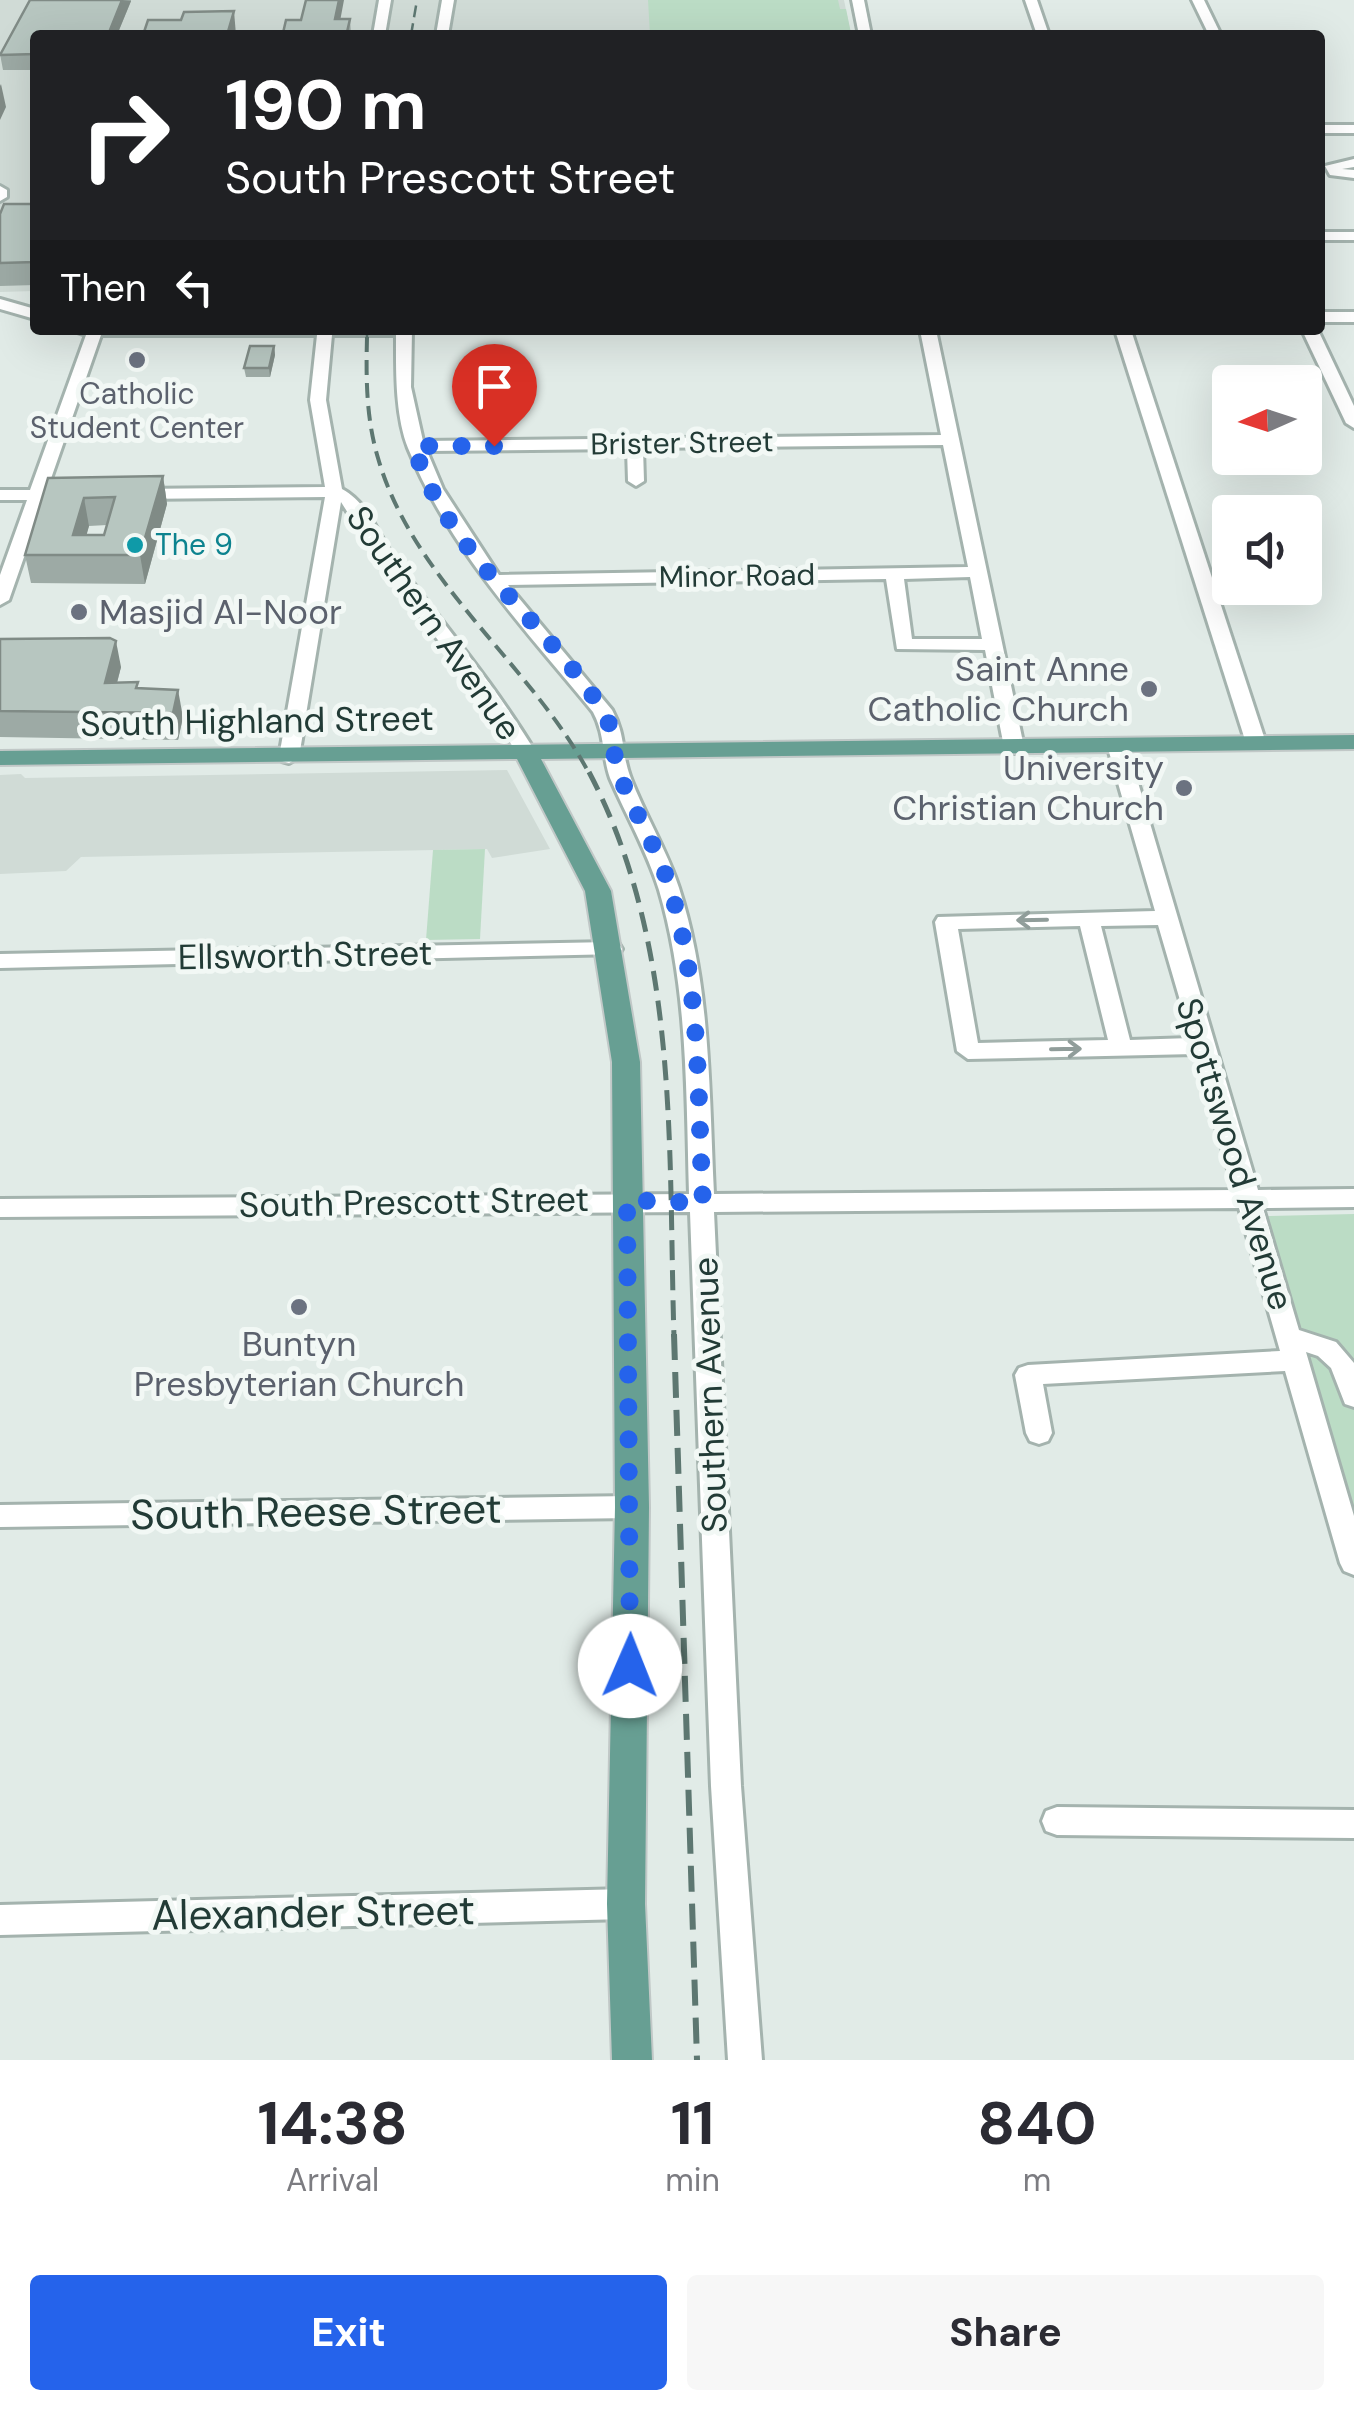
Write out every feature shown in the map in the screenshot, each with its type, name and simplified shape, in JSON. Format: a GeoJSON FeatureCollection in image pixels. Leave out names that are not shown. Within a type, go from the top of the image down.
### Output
{"type":"FeatureCollection","features":[{"type":"Feature","properties":{"kind":"main road","name":"South Highland Street"},"geometry":{"type":"LineString","coordinates":[[0,758],[289,758],[1354,742]]}},
{"type":"Feature","properties":{"kind":"main road","name":"Southern Avenue"},"geometry":{"type":"LineString","coordinates":[[526,753],[598,892],[626,1062],[632,1507],[626,1904],[632,2060]]}},
{"type":"Feature","properties":{"kind":"street"},"geometry":{"type":"LineString","coordinates":[[380,30],[385,0]]}},
{"type":"Feature","properties":{"kind":"street"},"geometry":{"type":"LineString","coordinates":[[443,30],[448,0]]}},
{"type":"Feature","properties":{"kind":"street"},"geometry":{"type":"LineString","coordinates":[[858,0],[864,30]]}},
{"type":"Feature","properties":{"kind":"street"},"geometry":{"type":"LineString","coordinates":[[1030,0],[1041,30]]}},
{"type":"Feature","properties":{"kind":"street"},"geometry":{"type":"LineString","coordinates":[[1198,0],[1212,30]]}},
{"type":"Feature","properties":{"kind":"street"},"geometry":{"type":"LineString","coordinates":[[1325,129],[1354,128]]}},
{"type":"Feature","properties":{"kind":"street"},"geometry":{"type":"LineString","coordinates":[[1354,163],[1332,166],[1335,172],[1354,174]]}},
{"type":"Feature","properties":{"kind":"street"},"geometry":{"type":"LineString","coordinates":[[1325,236],[1354,236]]}},
{"type":"Feature","properties":{"kind":"street"},"geometry":{"type":"LineString","coordinates":[[0,304],[30,313]]}},
{"type":"Feature","properties":{"kind":"street"},"geometry":{"type":"LineString","coordinates":[[1325,317],[1354,317]]}},
{"type":"Feature","properties":{"kind":"street"},"geometry":{"type":"LineString","coordinates":[[0,600],[86,335]]}},
{"type":"Feature","properties":{"kind":"street"},"geometry":{"type":"LineString","coordinates":[[289,758],[334,492],[318,400],[324,335]]}},
{"type":"Feature","properties":{"kind":"street","name":"Southern Avenue"},"geometry":{"type":"LineString","coordinates":[[404,335],[402,388],[414,446],[449,517],[602,710],[613,730],[618,772],[667,879],[682,936],[695,1036],[726,1786],[745,2060]]}},
{"type":"Feature","properties":{"kind":"street"},"geometry":{"type":"LineString","coordinates":[[929,335],[1014,747]]}},
{"type":"Feature","properties":{"kind":"street"},"geometry":{"type":"LineString","coordinates":[[1126,335],[1256,743]]}},
{"type":"Feature","properties":{"kind":"street"},"geometry":{"type":"LineString","coordinates":[[1313,335],[1348,395],[1354,423]]}},
{"type":"Feature","properties":{"kind":"street","name":"Brister Street"},"geometry":{"type":"LineString","coordinates":[[414,446],[950,440]]}},
{"type":"Feature","properties":{"kind":"street"},"geometry":{"type":"LineString","coordinates":[[635,443],[636,481]]}},
{"type":"Feature","properties":{"kind":"street"},"geometry":{"type":"LineString","coordinates":[[0,495],[334,492]]}},
{"type":"Feature","properties":{"kind":"street","name":"Southern Avenue"},"geometry":{"type":"LineString","coordinates":[[334,492],[351,501],[387,560],[496,704],[526,753]]}},
{"type":"Feature","properties":{"kind":"street","name":"Minor Road"},"geometry":{"type":"LineString","coordinates":[[496,580],[978,572]]}},
{"type":"Feature","properties":{"kind":"street"},"geometry":{"type":"LineString","coordinates":[[894,573],[904,645],[992,644]]}},
{"type":"Feature","properties":{"kind":"street","name":"Spottswood Avenue"},"geometry":{"type":"LineString","coordinates":[[1118,745],[1164,918],[1354,1563]]}},
{"type":"Feature","properties":{"kind":"street"},"geometry":{"type":"LineString","coordinates":[[1164,918],[946,922],[968,1051],[1203,1046]]}},
{"type":"Feature","properties":{"kind":"street"},"geometry":{"type":"LineString","coordinates":[[1089,919],[1121,1048]]}},
{"type":"Feature","properties":{"kind":"street","name":"Ellsworth Street"},"geometry":{"type":"LineString","coordinates":[[0,961],[610,950]]}},
{"type":"Feature","properties":{"kind":"street","name":"South Prescott Street"},"geometry":{"type":"LineString","coordinates":[[0,1208],[627,1200],[703,1203],[1354,1198]]}},
{"type":"Feature","properties":{"kind":"street"},"geometry":{"type":"LineString","coordinates":[[1039,1433],[1028,1375],[1324,1345],[1341,1356],[1354,1397]]}},
{"type":"Feature","properties":{"kind":"street","name":"South Reese Street"},"geometry":{"type":"LineString","coordinates":[[0,1516],[632,1507]]}},
{"type":"Feature","properties":{"kind":"street"},"geometry":{"type":"LineString","coordinates":[[1058,1822],[1354,1824]]}},
{"type":"Feature","properties":{"kind":"street","name":"Alexander Street"},"geometry":{"type":"LineString","coordinates":[[0,1920],[626,1904]]}},
{"type":"Feature","properties":{"kind":"shaded area"},"geometry":{"type":"Polygon","coordinates":[[[0,0],[844,0],[850,30],[30,30],[30,291],[0,292],[0,0]]]}},
{"type":"Feature","properties":{"kind":"shaded area"},"geometry":{"type":"Polygon","coordinates":[[[507,770],[550,849],[492,858],[487,849],[81,857],[66,871],[0,874],[0,775],[21,774],[25,778],[507,770]]]}},
{"type":"Feature","properties":{"kind":"green space"},"geometry":{"type":"Polygon","coordinates":[[[648,0],[838,0],[840,9],[846,9],[850,30],[650,30],[648,0]]]}},
{"type":"Feature","properties":{"kind":"green space"},"geometry":{"type":"Polygon","coordinates":[[[485,849],[480,939],[426,940],[433,850],[485,849]]]}},
{"type":"Feature","properties":{"kind":"green space"},"geometry":{"type":"Polygon","coordinates":[[[1354,1214],[1354,1524],[1267,1216],[1354,1214]]]}},
{"type":"Feature","properties":{"kind":"building"},"geometry":{"type":"Polygon","coordinates":[[[30,0],[122,0],[110,30],[30,30],[30,54],[0,55],[30,0]]]}},
{"type":"Feature","properties":{"kind":"building"},"geometry":{"type":"Polygon","coordinates":[[[306,0],[339,0],[335,19],[350,19],[347,30],[284,30],[286,20],[301,20],[306,0]]]}},
{"type":"Feature","properties":{"kind":"building"},"geometry":{"type":"Polygon","coordinates":[[[234,11],[228,30],[145,30],[148,20],[181,20],[184,12],[234,11]]]}},
{"type":"Feature","properties":{"kind":"building"},"geometry":{"type":"Polygon","coordinates":[[[4,204],[30,204],[30,262],[0,263],[0,214],[4,204]]]}},
{"type":"Feature","properties":{"kind":"building"},"geometry":{"type":"Polygon","coordinates":[[[250,346],[274,346],[269,368],[244,368],[250,346]]]}},
{"type":"Feature","properties":{"kind":"building"},"geometry":{"type":"Polygon","coordinates":[[[163,476],[140,555],[25,555],[48,478],[163,476]],[[115,497],[84,498],[73,535],[104,535],[115,497]]]}},
{"type":"Feature","properties":{"kind":"building"},"geometry":{"type":"Polygon","coordinates":[[[0,639],[116,641],[105,683],[138,682],[136,688],[178,690],[173,713],[0,711],[0,639]]]}},
{"type":"Feature","properties":{"kind":"railway"},"geometry":{"type":"LineString","coordinates":[[412,30],[417,0]]}},
{"type":"Feature","properties":{"kind":"railway"},"geometry":{"type":"LineString","coordinates":[[367,335],[371,428],[395,502],[445,583],[537,696],[590,775]]}},
{"type":"Feature","properties":{"kind":"railway"},"geometry":{"type":"LineString","coordinates":[[589,772],[619,838],[640,907],[654,977],[668,1120],[674,1337]]}},
{"type":"Feature","properties":{"kind":"railway"},"geometry":{"type":"LineString","coordinates":[[674,1334],[697,2060]]}},
{"type":"Feature","properties":{"kind":"place","name":"Catholic Student Center"},"geometry":{"type":"Point","coordinates":[137,360]}},
{"type":"Feature","properties":{"kind":"place","name":"The 9"},"geometry":{"type":"Point","coordinates":[135,545]}},
{"type":"Feature","properties":{"kind":"place","name":"Masjid Al-Noor"},"geometry":{"type":"Point","coordinates":[79,612]}},
{"type":"Feature","properties":{"kind":"place","name":"Saint Anne Catholic Church"},"geometry":{"type":"Point","coordinates":[1149,689]}},
{"type":"Feature","properties":{"kind":"place","name":"University Christian Church"},"geometry":{"type":"Point","coordinates":[1184,788]}},
{"type":"Feature","properties":{"kind":"place","name":"Buntyn Presbyterian Church"},"geometry":{"type":"Point","coordinates":[299,1307]}},
{"type":"Feature","properties":{"kind":"route"},"geometry":{"type":"LineString","coordinates":[[494,446],[414,446],[456,528],[562,658],[613,730],[618,772],[667,879],[682,936],[695,1036],[703,1203],[627,1200],[632,1507],[630,1666]]}}]}
